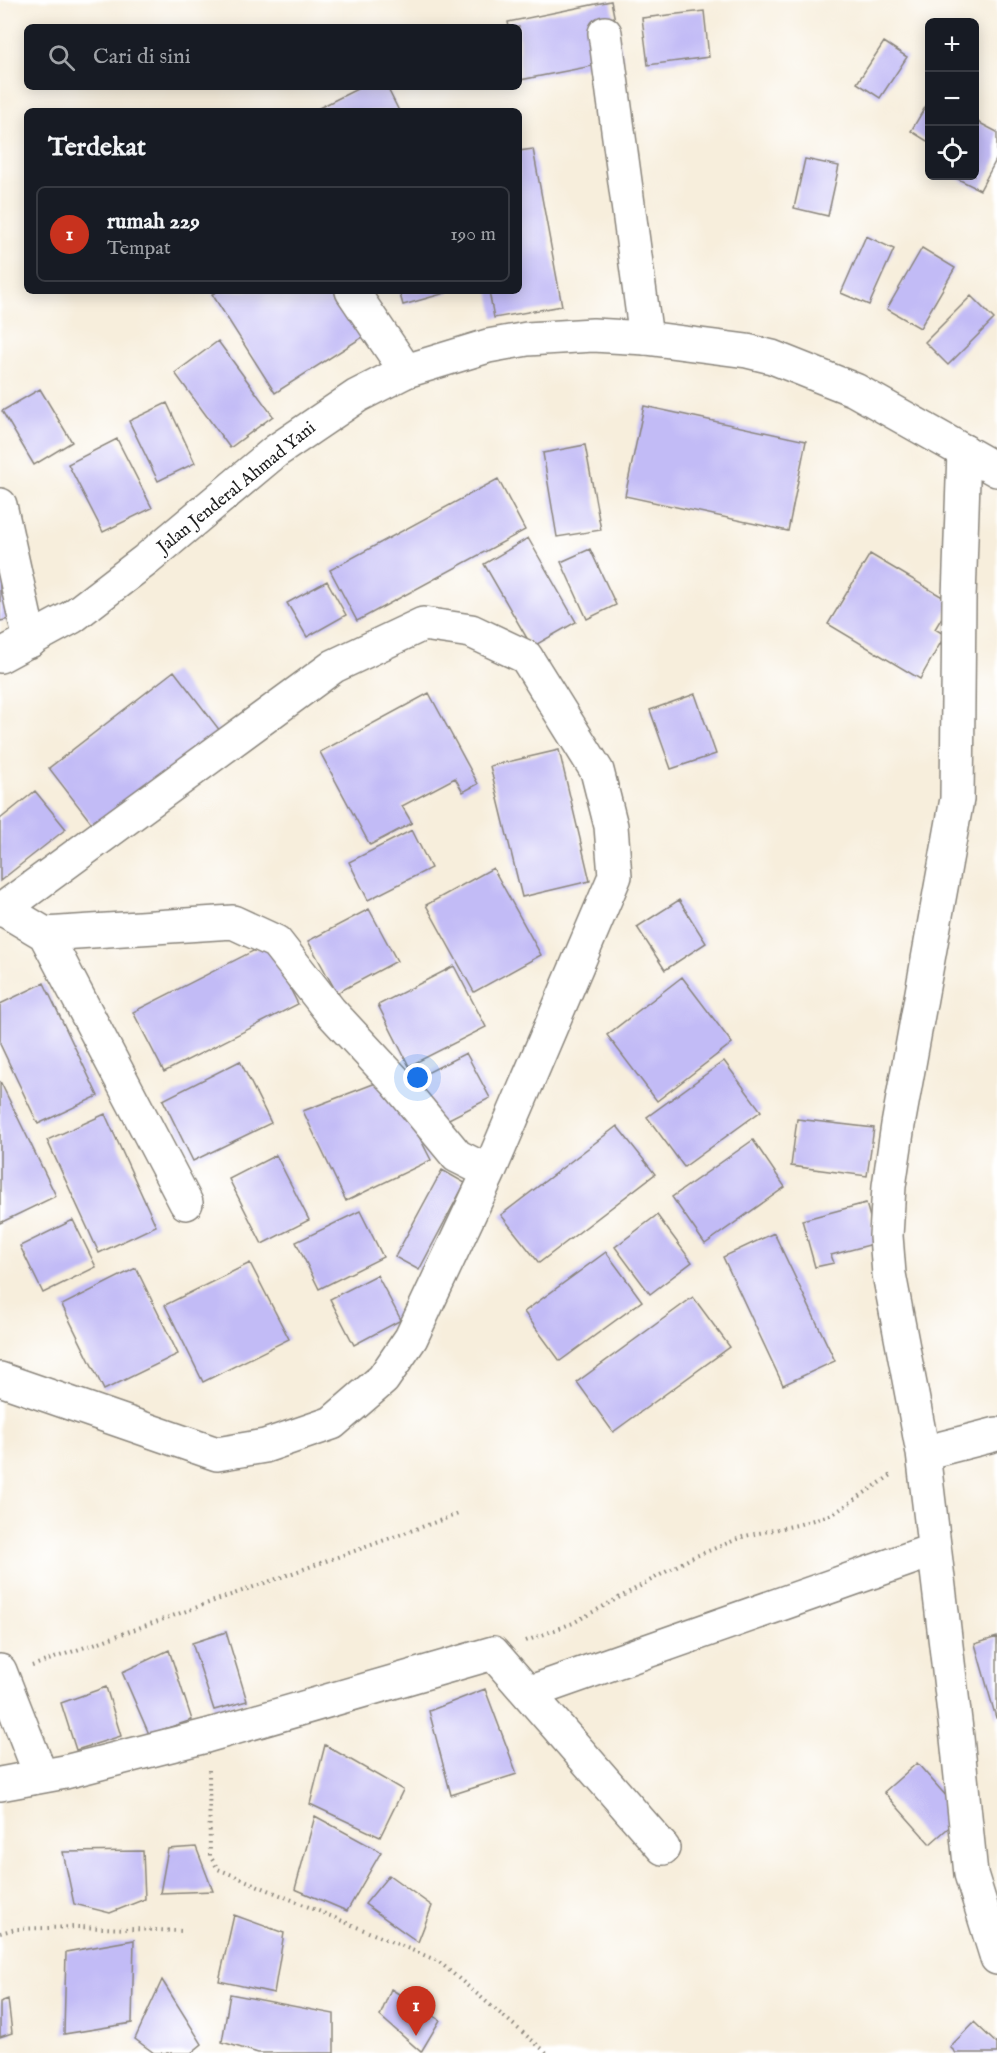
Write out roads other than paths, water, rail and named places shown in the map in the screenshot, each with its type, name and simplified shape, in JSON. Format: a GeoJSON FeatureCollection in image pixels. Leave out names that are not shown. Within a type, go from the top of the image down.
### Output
{"type":"FeatureCollection","features":[{"type":"Feature","properties":{"kind":"main road"},"geometry":{"type":"LineString","coordinates":[[605,33],[646,338]]}},
{"type":"Feature","properties":{"kind":"main road"},"geometry":{"type":"LineString","coordinates":[[354,294],[406,371]]}},
{"type":"Feature","properties":{"kind":"main road","name":"Jalan Jenderal Ahmad Yani"},"geometry":{"type":"LineString","coordinates":[[0,656],[72,617],[276,452],[357,396],[406,371],[488,346],[526,339],[583,335],[646,338],[747,351],[797,366],[855,390],[997,470]]}},
{"type":"Feature","properties":{"kind":"main road"},"geometry":{"type":"LineString","coordinates":[[964,451],[959,598],[957,799],[898,1125],[889,1186],[886,1236],[890,1274],[923,1453],[971,1874],[997,1958]]}},
{"type":"Feature","properties":{"kind":"main road"},"geometry":{"type":"LineString","coordinates":[[0,505],[30,641]]}},
{"type":"Feature","properties":{"kind":"main road"},"geometry":{"type":"LineString","coordinates":[[0,1379],[217,1454],[265,1446],[332,1423],[383,1378],[411,1338],[489,1172],[615,876],[611,826],[597,771],[526,657],[471,631],[423,624],[383,642],[334,666],[2,909],[45,934],[186,1203]]}},
{"type":"Feature","properties":{"kind":"main road"},"geometry":{"type":"LineString","coordinates":[[45,934],[233,922],[276,942],[330,1011],[396,1082],[457,1156],[489,1172]]}},
{"type":"Feature","properties":{"kind":"main road"},"geometry":{"type":"LineString","coordinates":[[923,1453],[997,1434]]}},
{"type":"Feature","properties":{"kind":"main road"},"geometry":{"type":"LineString","coordinates":[[528,1692],[934,1550]]}},
{"type":"Feature","properties":{"kind":"main road"},"geometry":{"type":"LineString","coordinates":[[0,1784],[65,1772],[206,1736],[493,1653],[663,1848]]}},
{"type":"Feature","properties":{"kind":"main road"},"geometry":{"type":"LineString","coordinates":[[1,1674],[41,1776]]}},
{"type":"Feature","properties":{"kind":"place","name":"rumah 229"},"geometry":{"type":"Point","coordinates":[416,2036]}}]}
